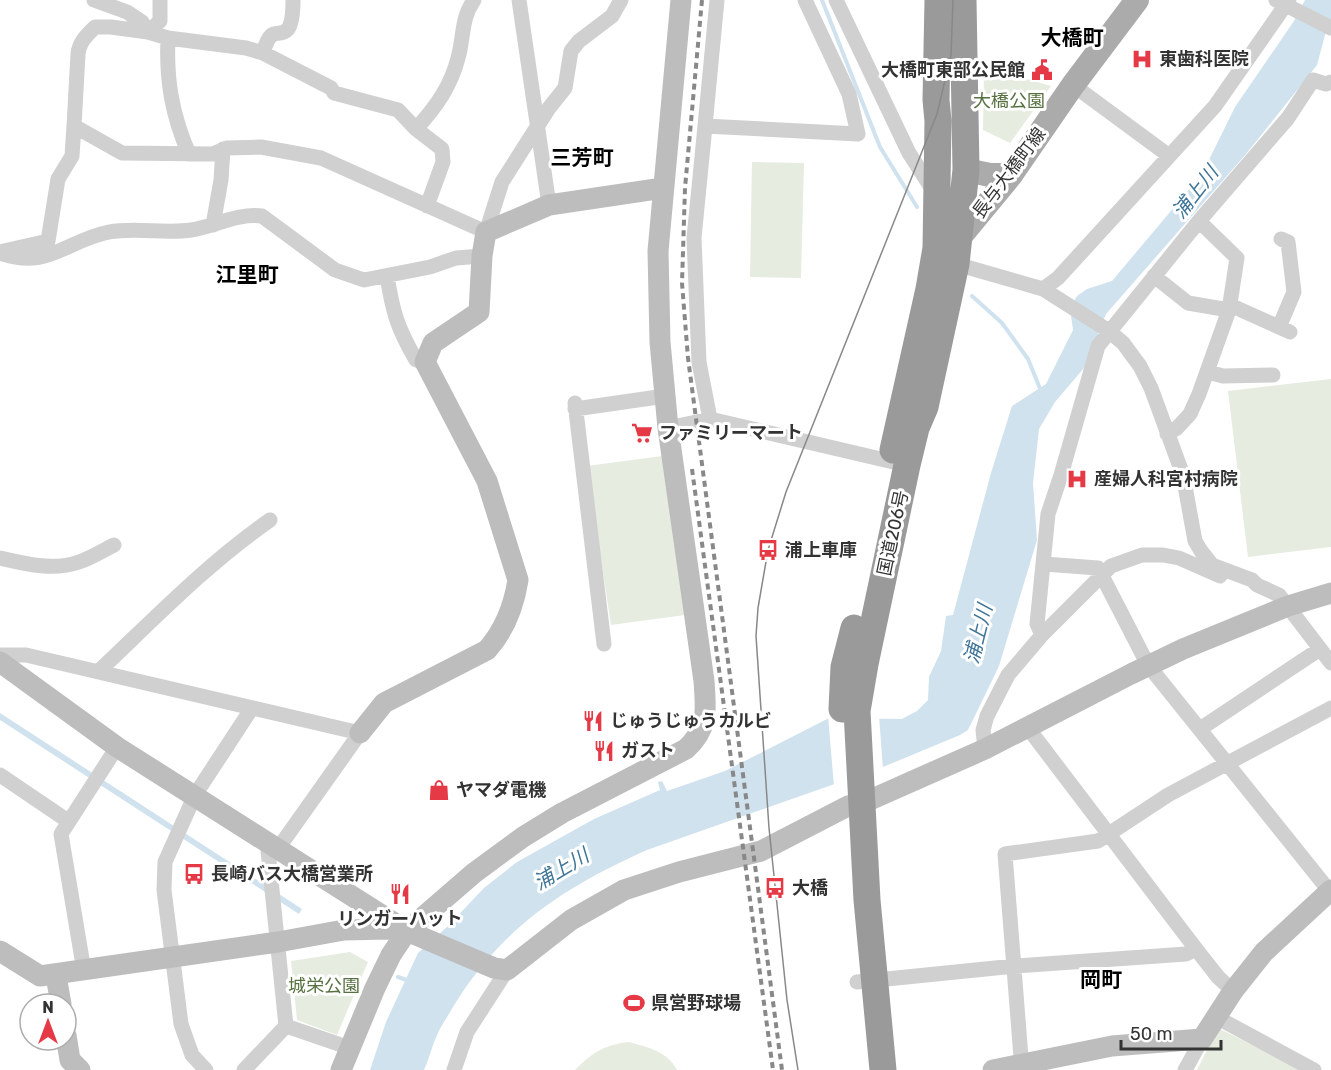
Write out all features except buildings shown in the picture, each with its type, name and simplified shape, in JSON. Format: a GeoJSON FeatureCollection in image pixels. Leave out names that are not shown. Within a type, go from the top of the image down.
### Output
{"type":"FeatureCollection","features":[{"type":"Feature","properties":{"kind":"highway","name":"国道206号"},"geometry":{"type":"LineString","coordinates":[[938,0],[936,100],[938,197],[950,249]]}},
{"type":"Feature","properties":{"kind":"highway","name":"国道206号"},"geometry":{"type":"LineString","coordinates":[[867,1070],[865,981],[849,711],[844,667],[899,463],[930,289],[950,249],[966,170],[963,0]]}},
{"type":"Feature","properties":{"kind":"highway","name":"国道206号"},"geometry":{"type":"LineString","coordinates":[[865,981],[884,1070]]}},
{"type":"Feature","properties":{"kind":"main road","name":"長与大橋町線"},"geometry":{"type":"LineString","coordinates":[[950,249],[1011,174],[1073,85],[1137,0]]}},
{"type":"Feature","properties":{"kind":"main road"},"geometry":{"type":"LineString","coordinates":[[966,170],[990,175],[1011,174]]}},
{"type":"Feature","properties":{"kind":"street"},"geometry":{"type":"LineString","coordinates":[[94,0],[128,12],[141,22],[148,32]]}},
{"type":"Feature","properties":{"kind":"street"},"geometry":{"type":"LineString","coordinates":[[148,32],[160,21],[160,0]]}},
{"type":"Feature","properties":{"kind":"street"},"geometry":{"type":"LineString","coordinates":[[263,52],[270,35],[281,33],[290,25],[293,0]]}},
{"type":"Feature","properties":{"kind":"street"},"geometry":{"type":"LineString","coordinates":[[416,129],[446,92],[459,56],[461,33],[466,15],[474,0]]}},
{"type":"Feature","properties":{"kind":"street"},"geometry":{"type":"LineString","coordinates":[[519,0],[549,204]]}},
{"type":"Feature","properties":{"kind":"street"},"geometry":{"type":"LineString","coordinates":[[425,362],[433,343],[479,312],[482,256],[486,232],[502,182],[549,108],[565,88],[571,51],[579,41],[612,16],[621,0]]}},
{"type":"Feature","properties":{"kind":"street"},"geometry":{"type":"LineString","coordinates":[[341,1070],[387,963],[407,931],[474,873],[523,837],[562,813],[686,749],[700,733],[705,721],[704,681],[668,428],[660,342],[658,251],[681,0]]}},
{"type":"Feature","properties":{"kind":"street"},"geometry":{"type":"LineString","coordinates":[[711,419],[699,362],[694,238],[717,0]]}},
{"type":"Feature","properties":{"kind":"street"},"geometry":{"type":"LineString","coordinates":[[705,126],[858,134],[849,94],[805,0]]}},
{"type":"Feature","properties":{"kind":"street"},"geometry":{"type":"LineString","coordinates":[[836,0],[909,153],[938,197]]}},
{"type":"Feature","properties":{"kind":"street"},"geometry":{"type":"LineString","coordinates":[[1043,289],[1058,278],[1215,106],[1283,2],[1331,28]]}},
{"type":"Feature","properties":{"kind":"street"},"geometry":{"type":"LineString","coordinates":[[0,252],[48,241],[58,179],[72,156],[79,46],[95,27],[148,32],[168,38],[263,52],[332,88],[334,93],[398,110],[416,129],[442,149],[443,162],[427,206]]}},
{"type":"Feature","properties":{"kind":"street"},"geometry":{"type":"LineString","coordinates":[[168,38],[167,64],[170,94],[178,128],[189,154]]}},
{"type":"Feature","properties":{"kind":"street"},"geometry":{"type":"LineString","coordinates":[[1042,635],[1037,624],[1048,514],[1104,328],[1154,276],[1288,118],[1312,80],[1326,84],[1331,82]]}},
{"type":"Feature","properties":{"kind":"street"},"geometry":{"type":"LineString","coordinates":[[1073,85],[1168,155]]}},
{"type":"Feature","properties":{"kind":"street"},"geometry":{"type":"LineString","coordinates":[[74,126],[122,153],[213,154],[223,149],[261,147],[321,158],[486,232],[549,204],[663,188]]}},
{"type":"Feature","properties":{"kind":"street"},"geometry":{"type":"LineString","coordinates":[[213,225],[221,180],[223,149]]}},
{"type":"Feature","properties":{"kind":"street"},"geometry":{"type":"LineString","coordinates":[[0,252],[16,259],[41,258],[107,233],[124,230],[190,231],[248,214],[262,216],[335,270],[364,280],[430,267],[456,258],[482,256]]}},
{"type":"Feature","properties":{"kind":"street"},"geometry":{"type":"LineString","coordinates":[[1167,434],[1177,428],[1190,414],[1208,372],[1230,308],[1237,258],[1199,221]]}},
{"type":"Feature","properties":{"kind":"street"},"geometry":{"type":"LineString","coordinates":[[1154,276],[1188,303],[1230,308],[1285,330],[1294,292],[1288,242],[1281,239]]}},
{"type":"Feature","properties":{"kind":"street"},"geometry":{"type":"LineString","coordinates":[[950,249],[1043,289],[1104,328],[1123,343],[1140,366],[1151,388],[1183,475],[1195,541],[1201,552],[1212,565],[1252,580],[1257,585],[1279,595],[1331,663]]}},
{"type":"Feature","properties":{"kind":"street"},"geometry":{"type":"LineString","coordinates":[[244,1070],[286,1026],[272,845],[384,703],[487,650],[498,637],[516,596],[518,580],[487,481],[425,362],[416,360],[402,336],[392,312],[387,276]]}},
{"type":"Feature","properties":{"kind":"street"},"geometry":{"type":"LineString","coordinates":[[1208,372],[1223,376],[1274,375]]}},
{"type":"Feature","properties":{"kind":"street"},"geometry":{"type":"LineString","coordinates":[[604,644],[575,406],[665,396]]}},
{"type":"Feature","properties":{"kind":"street"},"geometry":{"type":"LineString","coordinates":[[668,428],[711,419],[899,463]]}},
{"type":"Feature","properties":{"kind":"street"},"geometry":{"type":"LineString","coordinates":[[99,671],[201,574],[239,541],[270,520]]}},
{"type":"Feature","properties":{"kind":"street"},"geometry":{"type":"LineString","coordinates":[[0,558],[52,567],[79,562],[114,545]]}},
{"type":"Feature","properties":{"kind":"street"},"geometry":{"type":"LineString","coordinates":[[985,749],[983,730],[987,716],[1008,675],[1042,635],[1111,566],[1142,555],[1163,555],[1179,558],[1242,584],[1257,585]]}},
{"type":"Feature","properties":{"kind":"street"},"geometry":{"type":"LineString","coordinates":[[1044,564],[1098,568],[1148,665],[1330,891],[1264,952],[1233,991],[1185,1070]]}},
{"type":"Feature","properties":{"kind":"street"},"geometry":{"type":"LineString","coordinates":[[454,1070],[467,1032],[500,969],[571,920],[624,891],[679,872],[761,851],[854,794],[985,749],[1148,665],[1288,606],[1331,593]]}},
{"type":"Feature","properties":{"kind":"street"},"geometry":{"type":"LineString","coordinates":[[1200,729],[1320,649]]}},
{"type":"Feature","properties":{"kind":"street"},"geometry":{"type":"LineString","coordinates":[[0,655],[27,655],[360,733]]}},
{"type":"Feature","properties":{"kind":"street"},"geometry":{"type":"LineString","coordinates":[[0,662],[117,747],[407,931],[500,969]]}},
{"type":"Feature","properties":{"kind":"street"},"geometry":{"type":"LineString","coordinates":[[206,1070],[192,1055],[181,1024],[164,890],[165,862],[195,795],[252,708]]}},
{"type":"Feature","properties":{"kind":"street"},"geometry":{"type":"LineString","coordinates":[[1022,1067],[1005,854],[1098,841],[1168,795],[1331,708]]}},
{"type":"Feature","properties":{"kind":"street"},"geometry":{"type":"LineString","coordinates":[[1028,728],[1196,949],[1218,977],[1233,991]]}},
{"type":"Feature","properties":{"kind":"street"},"geometry":{"type":"LineString","coordinates":[[84,971],[61,834],[117,747]]}},
{"type":"Feature","properties":{"kind":"street"},"geometry":{"type":"LineString","coordinates":[[0,775],[68,821]]}},
{"type":"Feature","properties":{"kind":"street"},"geometry":{"type":"LineString","coordinates":[[0,951],[40,976],[56,976],[344,930],[407,931]]}},
{"type":"Feature","properties":{"kind":"street"},"geometry":{"type":"LineString","coordinates":[[865,981],[1015,966],[1186,954],[1196,949]]}},
{"type":"Feature","properties":{"kind":"street"},"geometry":{"type":"LineString","coordinates":[[56,976],[59,992]]}},
{"type":"Feature","properties":{"kind":"street"},"geometry":{"type":"LineString","coordinates":[[1216,1017],[1314,1070]]}},
{"type":"Feature","properties":{"kind":"street"},"geometry":{"type":"LineString","coordinates":[[286,1026],[350,1048]]}},
{"type":"Feature","properties":{"kind":"street"},"geometry":{"type":"LineString","coordinates":[[993,1070],[1022,1067],[1112,1046],[1202,1039]]}},
{"type":"Feature","properties":{"kind":"street"},"geometry":{"type":"LineString","coordinates":[[70,1052],[74,1067]]}},
{"type":"Feature","properties":{"kind":"green space","name":"大橋公園"},"geometry":{"type":"Polygon","coordinates":[[[984,67],[1051,86],[1010,143],[983,130],[984,67]]]}},
{"type":"Feature","properties":{"kind":"green space"},"geometry":{"type":"Polygon","coordinates":[[[752,162],[804,163],[801,278],[750,277],[752,162]]]}},
{"type":"Feature","properties":{"kind":"green space"},"geometry":{"type":"Polygon","coordinates":[[[1331,379],[1331,547],[1248,557],[1228,391],[1331,379]]]}},
{"type":"Feature","properties":{"kind":"green space"},"geometry":{"type":"Polygon","coordinates":[[[662,456],[685,615],[611,625],[587,466],[662,456]]]}},
{"type":"Feature","properties":{"kind":"green space","name":"城栄公園"},"geometry":{"type":"Polygon","coordinates":[[[350,952],[368,962],[337,1035],[297,1020],[291,961],[350,952]]]}},
{"type":"Feature","properties":{"kind":"green space"},"geometry":{"type":"Polygon","coordinates":[[[1218,1028],[1303,1070],[1197,1070],[1218,1028]]]}},
{"type":"Feature","properties":{"kind":"green space","name":"県営野球場"},"geometry":{"type":"Polygon","coordinates":[[[629,1042],[650,1048],[663,1055],[677,1070],[575,1070],[599,1050],[629,1042]]]}},
{"type":"Feature","properties":{"kind":"water","name":"浦上川"},"geometry":{"type":"Polygon","coordinates":[[[1305,0],[1331,0],[1331,21],[1317,65],[1246,154],[1106,314],[1084,368],[1055,402],[1039,429],[1033,483],[1037,540],[999,666],[968,730],[883,767],[647,850],[588,879],[537,913],[492,954],[453,1007],[435,1039],[424,1070],[370,1070],[386,1022],[418,953],[448,926],[484,888],[517,862],[594,819],[660,790],[658,782],[662,781],[667,791],[725,771],[829,718],[902,719],[917,711],[928,700],[929,677],[941,651],[946,616],[953,615],[991,473],[1012,406],[1046,384],[1073,330],[1070,308],[1077,296],[1087,289],[1112,281],[1202,174],[1235,107],[1294,21],[1305,0]]]}},
{"type":"Feature","properties":{"kind":"water"},"geometry":{"type":"Polygon","coordinates":[[[0,713],[302,909],[299,914],[0,720],[0,713]]]}},
{"type":"Feature","properties":{"kind":"pier"},"geometry":{"type":"Polygon","coordinates":[[[879,715],[883,770],[834,786],[828,716],[879,715]]]}},
{"type":"Feature","properties":{"kind":"waterway"},"geometry":{"type":"LineString","coordinates":[[822,0],[880,147],[917,207]]}},
{"type":"Feature","properties":{"kind":"waterway"},"geometry":{"type":"LineString","coordinates":[[972,296],[1002,323],[1028,359],[1041,391]]}},
{"type":"Feature","properties":{"kind":"waterway"},"geometry":{"type":"LineString","coordinates":[[398,977],[409,981]]}},
{"type":"Feature","properties":{"kind":"tram line"},"geometry":{"type":"LineString","coordinates":[[798,1070],[787,1000],[769,828],[756,636],[758,608],[768,550],[786,492],[937,114],[951,55],[953,0]]}},
{"type":"Feature","properties":{"kind":"railway"},"geometry":{"type":"LineString","coordinates":[[702,0],[685,188],[682,283],[688,358],[782,1070]]}},
{"type":"Feature","properties":{"kind":"railway"},"geometry":{"type":"LineString","coordinates":[[692,469],[773,1070]]}},
{"type":"Feature","properties":{"kind":"place","name":"東歯科医院"},"geometry":{"type":"Point","coordinates":[1142,59]}},
{"type":"Feature","properties":{"kind":"place","name":"大橋町東部公民館"},"geometry":{"type":"Point","coordinates":[1042,70]}},
{"type":"Feature","properties":{"kind":"place","name":"ファミリーマート"},"geometry":{"type":"Point","coordinates":[642,433]}},
{"type":"Feature","properties":{"kind":"place","name":"産婦人科宮村病院"},"geometry":{"type":"Point","coordinates":[1077,479]}},
{"type":"Feature","properties":{"kind":"place","name":"浦上車庫"},"geometry":{"type":"Point","coordinates":[768,550]}},
{"type":"Feature","properties":{"kind":"place","name":"じゅうじゅうカルビ"},"geometry":{"type":"Point","coordinates":[593,721]}},
{"type":"Feature","properties":{"kind":"place","name":"ガスト"},"geometry":{"type":"Point","coordinates":[604,751]}},
{"type":"Feature","properties":{"kind":"place","name":"ヤマダ電機"},"geometry":{"type":"Point","coordinates":[439,790]}},
{"type":"Feature","properties":{"kind":"place","name":"長崎バス大橋営業所"},"geometry":{"type":"Point","coordinates":[194,874]}},
{"type":"Feature","properties":{"kind":"place","name":"大橋"},"geometry":{"type":"Point","coordinates":[775,888]}},
{"type":"Feature","properties":{"kind":"place","name":"リンガーハット"},"geometry":{"type":"Point","coordinates":[400,894]}},
{"type":"Feature","properties":{"kind":"place","name":"県営野球場"},"geometry":{"type":"Point","coordinates":[634,1003]}},
{"type":"Feature","properties":{"kind":"district","name":"大橋町"},"geometry":{"type":"Point","coordinates":[1072,38]}},
{"type":"Feature","properties":{"kind":"district","name":"三芳町"},"geometry":{"type":"Point","coordinates":[582,158]}},
{"type":"Feature","properties":{"kind":"district","name":"江里町"},"geometry":{"type":"Point","coordinates":[247,275]}},
{"type":"Feature","properties":{"kind":"district","name":"岡町"},"geometry":{"type":"Point","coordinates":[1101,980]}}]}
